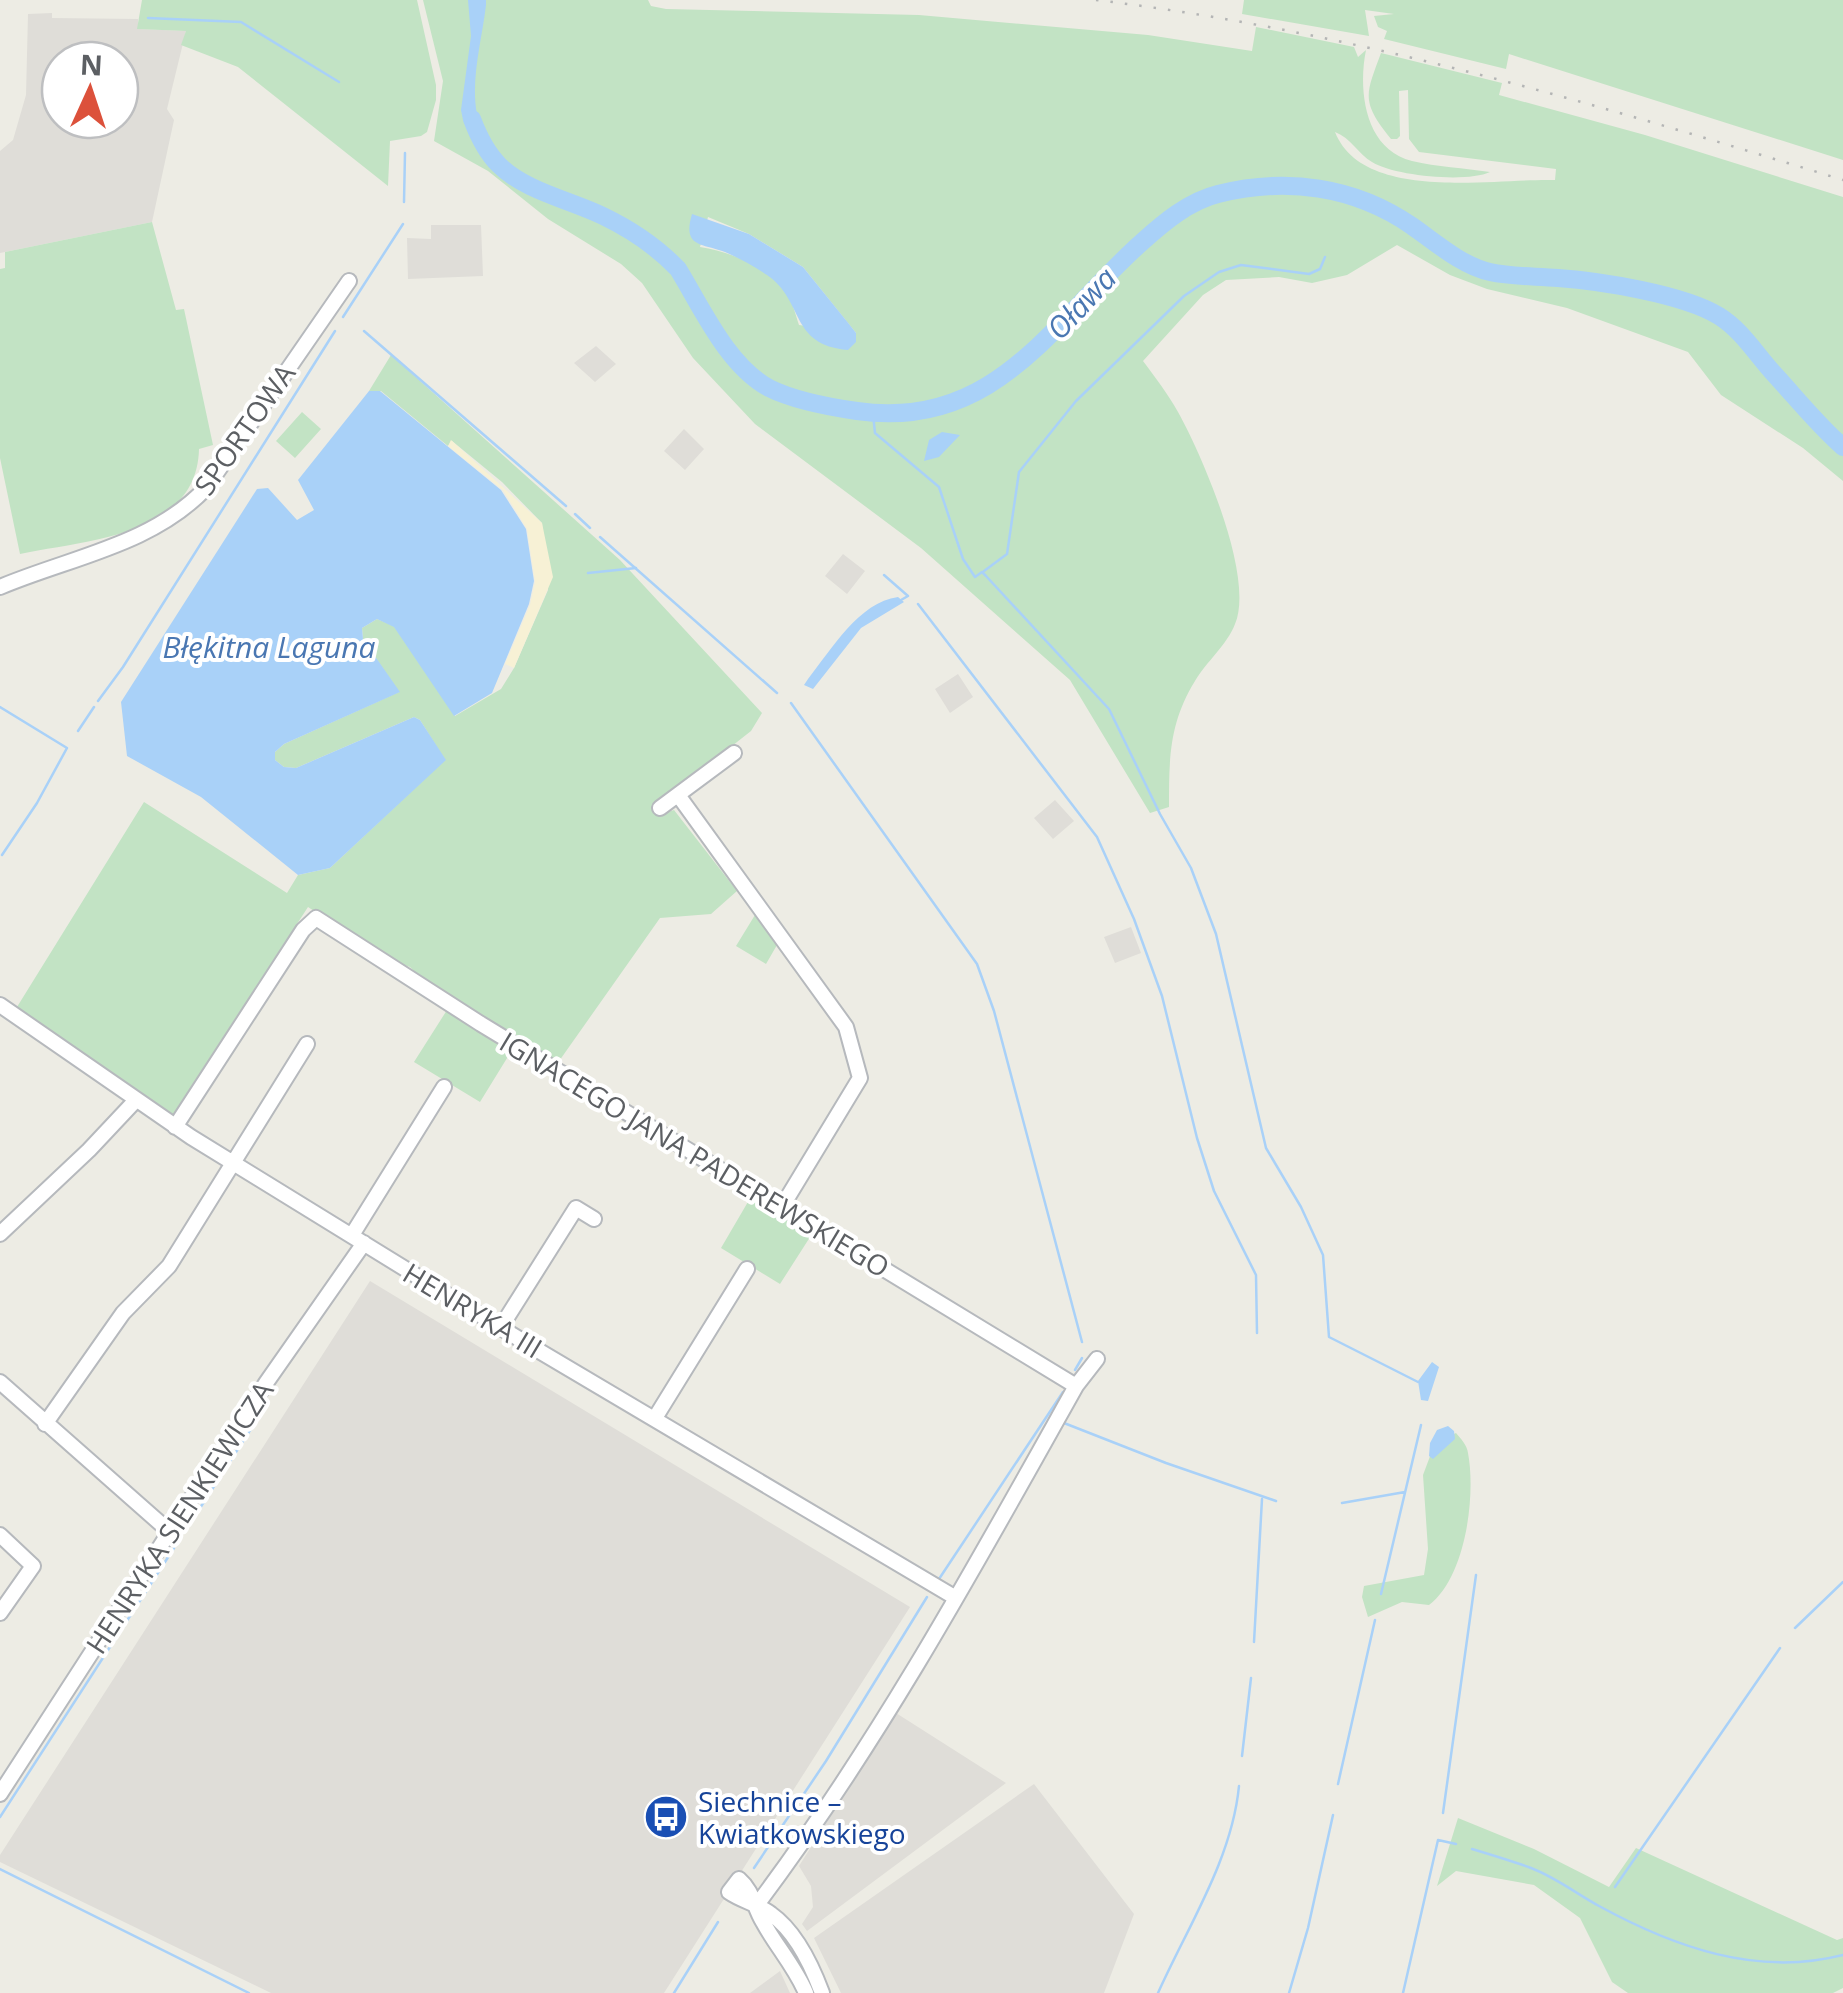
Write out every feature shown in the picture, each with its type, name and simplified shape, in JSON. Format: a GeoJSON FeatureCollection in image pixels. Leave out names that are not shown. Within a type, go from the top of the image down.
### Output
{"type":"FeatureCollection","features":[{"type":"Feature","properties":{"kind":"street","name":"SPORTOWA"},"geometry":{"type":"LineString","coordinates":[[0,587],[143,536],[188,507],[206,488],[349,281]]}},
{"type":"Feature","properties":{"kind":"street"},"geometry":{"type":"LineString","coordinates":[[660,808],[734,752]]}},
{"type":"Feature","properties":{"kind":"street"},"geometry":{"type":"LineString","coordinates":[[678,796],[846,1028],[860,1078],[784,1206]]}},
{"type":"Feature","properties":{"kind":"street","name":"IGNACEGO JANA PADEREWSKIEGO"},"geometry":{"type":"LineString","coordinates":[[175,1127],[302,930],[316,918],[481,1024],[1076,1386]]}},
{"type":"Feature","properties":{"kind":"street","name":"HENRYKA III"},"geometry":{"type":"LineString","coordinates":[[0,1005],[234,1164],[956,1598]]}},
{"type":"Feature","properties":{"kind":"street"},"geometry":{"type":"LineString","coordinates":[[45,1424],[122,1313],[169,1266],[308,1044]]}},
{"type":"Feature","properties":{"kind":"street","name":"HENRYKA SIENKIEWICZA"},"geometry":{"type":"LineString","coordinates":[[0,1794],[303,1327],[358,1239],[444,1086]]}},
{"type":"Feature","properties":{"kind":"street"},"geometry":{"type":"LineString","coordinates":[[0,1234],[136,1100]]}},
{"type":"Feature","properties":{"kind":"street"},"geometry":{"type":"LineString","coordinates":[[502,1327],[576,1208],[594,1219]]}},
{"type":"Feature","properties":{"kind":"street"},"geometry":{"type":"LineString","coordinates":[[654,1418],[746,1270]]}},
{"type":"Feature","properties":{"kind":"street"},"geometry":{"type":"LineString","coordinates":[[756,1906],[861,1752],[956,1598],[1076,1386],[1097,1358]]}},
{"type":"Feature","properties":{"kind":"street"},"geometry":{"type":"LineString","coordinates":[[0,1382],[170,1532]]}},
{"type":"Feature","properties":{"kind":"street"},"geometry":{"type":"LineString","coordinates":[[0,1535],[34,1566],[0,1613]]}},
{"type":"Feature","properties":{"kind":"street"},"geometry":{"type":"LineString","coordinates":[[756,1906],[806,1993]]}},
{"type":"Feature","properties":{"kind":"street"},"geometry":{"type":"LineString","coordinates":[[756,1906],[775,1917],[791,1934],[822,1993]]}},
{"type":"Feature","properties":{"kind":"shaded area"},"geometry":{"type":"Polygon","coordinates":[[[28,14],[138,19],[138,29],[186,31],[167,109],[174,120],[152,222],[0,253],[0,151],[13,140],[26,95],[28,14]]]}},
{"type":"Feature","properties":{"kind":"shaded area"},"geometry":{"type":"Polygon","coordinates":[[[431,225],[481,225],[483,276],[408,279],[407,238],[431,239],[431,225]]]}},
{"type":"Feature","properties":{"kind":"shaded area"},"geometry":{"type":"Polygon","coordinates":[[[596,346],[616,364],[595,382],[574,363],[596,346]]]}},
{"type":"Feature","properties":{"kind":"shaded area"},"geometry":{"type":"Polygon","coordinates":[[[684,429],[704,449],[685,470],[664,451],[684,429]]]}},
{"type":"Feature","properties":{"kind":"shaded area"},"geometry":{"type":"Polygon","coordinates":[[[843,554],[865,571],[847,594],[825,576],[843,554]]]}},
{"type":"Feature","properties":{"kind":"shaded area"},"geometry":{"type":"Polygon","coordinates":[[[958,674],[973,697],[950,713],[935,689],[958,674]]]}},
{"type":"Feature","properties":{"kind":"shaded area"},"geometry":{"type":"Polygon","coordinates":[[[1055,800],[1074,821],[1053,839],[1034,818],[1055,800]]]}},
{"type":"Feature","properties":{"kind":"shaded area"},"geometry":{"type":"Polygon","coordinates":[[[1131,927],[1141,953],[1115,963],[1104,937],[1131,927]]]}},
{"type":"Feature","properties":{"kind":"shaded area"},"geometry":{"type":"Polygon","coordinates":[[[370,1281],[910,1607],[664,1993],[271,1993],[0,1862],[0,1855],[370,1281]]]}},
{"type":"Feature","properties":{"kind":"shaded area"},"geometry":{"type":"Polygon","coordinates":[[[896,1713],[1006,1783],[807,1931],[802,1924],[813,1907],[811,1886],[799,1866],[896,1713]]]}},
{"type":"Feature","properties":{"kind":"shaded area"},"geometry":{"type":"Polygon","coordinates":[[[1034,1784],[1134,1914],[1104,1993],[841,1993],[814,1938],[1034,1784]]]}},
{"type":"Feature","properties":{"kind":"shaded area"},"geometry":{"type":"Polygon","coordinates":[[[780,1971],[790,1993],[750,1993],[780,1971]]]}},
{"type":"Feature","properties":{"kind":"green space"},"geometry":{"type":"Polygon","coordinates":[[[142,0],[417,0],[436,85],[427,132],[390,141],[388,186],[238,67],[181,45],[186,31],[137,29],[142,0]]]}},
{"type":"Feature","properties":{"kind":"green space"},"geometry":{"type":"Polygon","coordinates":[[[423,0],[648,0],[651,6],[666,9],[919,15],[1148,35],[1252,51],[1256,27],[1354,47],[1358,57],[1366,50],[1364,99],[1374,131],[1383,144],[1412,161],[1490,172],[1448,177],[1396,171],[1372,162],[1335,132],[1350,154],[1373,169],[1433,182],[1555,180],[1556,169],[1419,152],[1409,139],[1408,90],[1399,91],[1397,139],[1391,139],[1370,106],[1369,88],[1381,53],[1502,83],[1499,95],[1645,135],[1843,197],[1843,481],[1803,448],[1721,395],[1688,352],[1567,308],[1487,289],[1450,275],[1397,245],[1347,275],[1312,283],[1279,277],[1226,280],[1203,295],[1143,361],[1178,412],[1212,486],[1232,548],[1239,603],[1231,632],[1195,681],[1180,712],[1170,757],[1169,807],[1150,813],[1070,680],[921,548],[755,424],[693,358],[642,283],[621,264],[548,219],[488,171],[434,141],[443,81],[423,0]],[[708,217],[700,247],[734,256],[767,273],[787,293],[799,325],[856,333],[803,267],[749,234],[708,217]]]}},
{"type":"Feature","properties":{"kind":"green space"},"geometry":{"type":"Polygon","coordinates":[[[1244,0],[1843,0],[1843,160],[1509,54],[1506,69],[1384,39],[1387,31],[1378,27],[1374,16],[1394,14],[1365,10],[1369,36],[1242,14],[1244,0]]]}},
{"type":"Feature","properties":{"kind":"green space"},"geometry":{"type":"Polygon","coordinates":[[[152,222],[176,310],[184,309],[213,445],[199,449],[193,478],[179,501],[159,517],[105,538],[20,554],[0,458],[0,269],[5,268],[5,252],[152,222]]]}},
{"type":"Feature","properties":{"kind":"green space"},"geometry":{"type":"Polygon","coordinates":[[[391,355],[620,560],[762,713],[751,731],[657,805],[663,814],[674,810],[737,891],[711,914],[660,918],[557,1064],[438,995],[410,967],[387,959],[308,907],[172,1116],[17,1007],[144,802],[287,893],[298,875],[330,868],[445,760],[420,720],[414,717],[296,768],[284,767],[275,760],[275,752],[284,744],[399,692],[363,639],[362,628],[377,619],[394,626],[455,716],[501,689],[548,590],[542,523],[502,482],[452,441],[448,446],[381,391],[369,391],[391,355]]]}},
{"type":"Feature","properties":{"kind":"green space"},"geometry":{"type":"Polygon","coordinates":[[[302,412],[321,429],[295,458],[276,441],[302,412]]]}},
{"type":"Feature","properties":{"kind":"green space"},"geometry":{"type":"Polygon","coordinates":[[[755,915],[777,945],[766,964],[736,946],[755,915]]]}},
{"type":"Feature","properties":{"kind":"green space"},"geometry":{"type":"Polygon","coordinates":[[[447,1010],[512,1050],[480,1102],[414,1062],[447,1010]]]}},
{"type":"Feature","properties":{"kind":"green space"},"geometry":{"type":"Polygon","coordinates":[[[752,1195],[812,1234],[780,1284],[721,1248],[752,1195]]]}},
{"type":"Feature","properties":{"kind":"green space"},"geometry":{"type":"Polygon","coordinates":[[[1456,1433],[1467,1450],[1470,1491],[1465,1534],[1452,1575],[1429,1605],[1402,1602],[1368,1617],[1362,1597],[1364,1586],[1424,1575],[1428,1549],[1423,1475],[1435,1443],[1456,1433]]]}},
{"type":"Feature","properties":{"kind":"green space"},"geometry":{"type":"Polygon","coordinates":[[[1458,1818],[1534,1849],[1609,1887],[1636,1848],[1837,1940],[1843,1938],[1843,1988],[1833,1993],[1628,1993],[1612,1982],[1580,1918],[1534,1885],[1456,1871],[1437,1886],[1458,1818]]]}},
{"type":"Feature","properties":{"kind":"sand"},"geometry":{"type":"Polygon","coordinates":[[[451,440],[542,523],[553,577],[514,668],[505,664],[530,605],[535,582],[527,529],[503,490],[448,446],[451,440]]]}},
{"type":"Feature","properties":{"kind":"water"},"geometry":{"type":"Polygon","coordinates":[[[468,0],[486,0],[475,88],[478,121],[484,136],[476,141],[461,110],[471,36],[468,0]]]}},
{"type":"Feature","properties":{"kind":"water"},"geometry":{"type":"Polygon","coordinates":[[[692,214],[749,234],[803,267],[856,333],[856,342],[848,350],[816,340],[806,331],[779,285],[767,275],[692,239],[692,214]]]}},
{"type":"Feature","properties":{"kind":"water","name":"Błękitna Laguna"},"geometry":{"type":"Polygon","coordinates":[[[369,391],[380,391],[501,490],[526,529],[534,581],[529,604],[492,693],[454,716],[394,627],[377,619],[362,628],[363,639],[400,692],[284,744],[275,752],[275,760],[284,767],[296,768],[414,717],[420,720],[446,760],[330,868],[298,875],[201,797],[127,756],[121,702],[257,489],[268,488],[297,520],[314,510],[298,480],[369,391]]]}},
{"type":"Feature","properties":{"kind":"water"},"geometry":{"type":"Polygon","coordinates":[[[942,432],[960,435],[939,457],[924,461],[929,440],[942,432]]]}},
{"type":"Feature","properties":{"kind":"water"},"geometry":{"type":"Polygon","coordinates":[[[898,597],[904,602],[861,628],[813,689],[804,685],[858,617],[898,597]]]}},
{"type":"Feature","properties":{"kind":"water"},"geometry":{"type":"Polygon","coordinates":[[[1432,1362],[1439,1367],[1428,1401],[1421,1400],[1418,1381],[1432,1362]]]}},
{"type":"Feature","properties":{"kind":"water"},"geometry":{"type":"Polygon","coordinates":[[[1448,1426],[1455,1439],[1433,1459],[1429,1456],[1430,1443],[1437,1430],[1448,1426]]]}},
{"type":"Feature","properties":{"kind":"waterway"},"geometry":{"type":"LineString","coordinates":[[148,18],[241,22],[339,82]]}},
{"type":"Feature","properties":{"kind":"waterway","name":"Oława"},"geometry":{"type":"LineString","coordinates":[[472,119],[499,165],[535,188],[603,216],[652,246],[678,269],[740,365],[769,388],[812,403],[857,411],[906,413],[948,404],[985,387],[1018,364],[1142,242],[1187,207],[1207,197],[1243,189],[1294,186],[1343,194],[1390,212],[1459,259],[1490,272],[1618,286],[1703,308],[1735,329],[1843,447]]}},
{"type":"Feature","properties":{"kind":"waterway"},"geometry":{"type":"LineString","coordinates":[[404,202],[405,153]]}},
{"type":"Feature","properties":{"kind":"waterway"},"geometry":{"type":"LineString","coordinates":[[343,317],[403,224]]}},
{"type":"Feature","properties":{"kind":"waterway"},"geometry":{"type":"LineString","coordinates":[[984,571],[1007,554],[1019,472],[1076,401],[1184,296],[1219,272],[1241,265],[1309,274],[1320,269],[1325,257]]}},
{"type":"Feature","properties":{"kind":"waterway"},"geometry":{"type":"LineString","coordinates":[[98,701],[335,331]]}},
{"type":"Feature","properties":{"kind":"waterway"},"geometry":{"type":"LineString","coordinates":[[364,331],[566,506]]}},
{"type":"Feature","properties":{"kind":"waterway"},"geometry":{"type":"LineString","coordinates":[[873,414],[875,433],[939,487],[963,559],[975,577],[982,572],[1109,709],[1191,868],[1216,934],[1266,1148],[1301,1207],[1323,1255],[1329,1337],[1418,1382]]}},
{"type":"Feature","properties":{"kind":"waterway"},"geometry":{"type":"LineString","coordinates":[[575,514],[590,528]]}},
{"type":"Feature","properties":{"kind":"waterway"},"geometry":{"type":"LineString","coordinates":[[600,537],[777,693]]}},
{"type":"Feature","properties":{"kind":"waterway"},"geometry":{"type":"LineString","coordinates":[[588,573],[636,568]]}},
{"type":"Feature","properties":{"kind":"waterway"},"geometry":{"type":"LineString","coordinates":[[884,575],[908,596],[901,600]]}},
{"type":"Feature","properties":{"kind":"waterway"},"geometry":{"type":"LineString","coordinates":[[918,604],[1097,837],[1134,919],[1162,996],[1214,1191],[1256,1275],[1257,1333]]}},
{"type":"Feature","properties":{"kind":"waterway"},"geometry":{"type":"LineString","coordinates":[[791,703],[977,964],[994,1011],[1082,1342]]}},
{"type":"Feature","properties":{"kind":"waterway"},"geometry":{"type":"LineString","coordinates":[[0,707],[67,748],[2,855]]}},
{"type":"Feature","properties":{"kind":"waterway"},"geometry":{"type":"LineString","coordinates":[[78,731],[94,707]]}},
{"type":"Feature","properties":{"kind":"waterway"},"geometry":{"type":"LineString","coordinates":[[1075,1370],[1082,1358]]}},
{"type":"Feature","properties":{"kind":"waterway"},"geometry":{"type":"LineString","coordinates":[[939,1579],[1063,1392]]}},
{"type":"Feature","properties":{"kind":"waterway"},"geometry":{"type":"LineString","coordinates":[[191,1522],[263,1410]]}},
{"type":"Feature","properties":{"kind":"waterway"},"geometry":{"type":"LineString","coordinates":[[1064,1423],[1276,1501]]}},
{"type":"Feature","properties":{"kind":"waterway"},"geometry":{"type":"LineString","coordinates":[[1381,1594],[1421,1425]]}},
{"type":"Feature","properties":{"kind":"waterway"},"geometry":{"type":"LineString","coordinates":[[1342,1503],[1405,1492]]}},
{"type":"Feature","properties":{"kind":"waterway"},"geometry":{"type":"LineString","coordinates":[[1254,1642],[1262,1499]]}},
{"type":"Feature","properties":{"kind":"waterway"},"geometry":{"type":"LineString","coordinates":[[0,1817],[174,1548]]}},
{"type":"Feature","properties":{"kind":"waterway"},"geometry":{"type":"LineString","coordinates":[[1443,1813],[1476,1575]]}},
{"type":"Feature","properties":{"kind":"waterway"},"geometry":{"type":"LineString","coordinates":[[1795,1628],[1843,1582]]}},
{"type":"Feature","properties":{"kind":"waterway"},"geometry":{"type":"LineString","coordinates":[[754,1868],[826,1761],[927,1597]]}},
{"type":"Feature","properties":{"kind":"waterway"},"geometry":{"type":"LineString","coordinates":[[1338,1784],[1375,1620]]}},
{"type":"Feature","properties":{"kind":"waterway"},"geometry":{"type":"LineString","coordinates":[[1615,1887],[1780,1648]]}},
{"type":"Feature","properties":{"kind":"waterway"},"geometry":{"type":"LineString","coordinates":[[1242,1756],[1251,1678]]}},
{"type":"Feature","properties":{"kind":"waterway"},"geometry":{"type":"LineString","coordinates":[[1158,1993],[1218,1866],[1228,1840],[1239,1786]]}},
{"type":"Feature","properties":{"kind":"waterway"},"geometry":{"type":"LineString","coordinates":[[1289,1993],[1333,1815]]}},
{"type":"Feature","properties":{"kind":"waterway"},"geometry":{"type":"LineString","coordinates":[[1403,1993],[1438,1840],[1456,1844]]}},
{"type":"Feature","properties":{"kind":"waterway"},"geometry":{"type":"LineString","coordinates":[[1472,1849],[1540,1872],[1627,1921],[1717,1954],[1779,1962],[1843,1955]]}},
{"type":"Feature","properties":{"kind":"waterway"},"geometry":{"type":"LineString","coordinates":[[0,1869],[249,1993]]}},
{"type":"Feature","properties":{"kind":"waterway"},"geometry":{"type":"LineString","coordinates":[[674,1993],[718,1922]]}},
{"type":"Feature","properties":{"kind":"railway"},"geometry":{"type":"LineString","coordinates":[[1096,0],[1287,31],[1474,73],[1843,180]]}},
{"type":"Feature","properties":{"kind":"place","name":"Siechnice – Kwiatkowskiego"},"geometry":{"type":"Point","coordinates":[666,1817]}}]}
